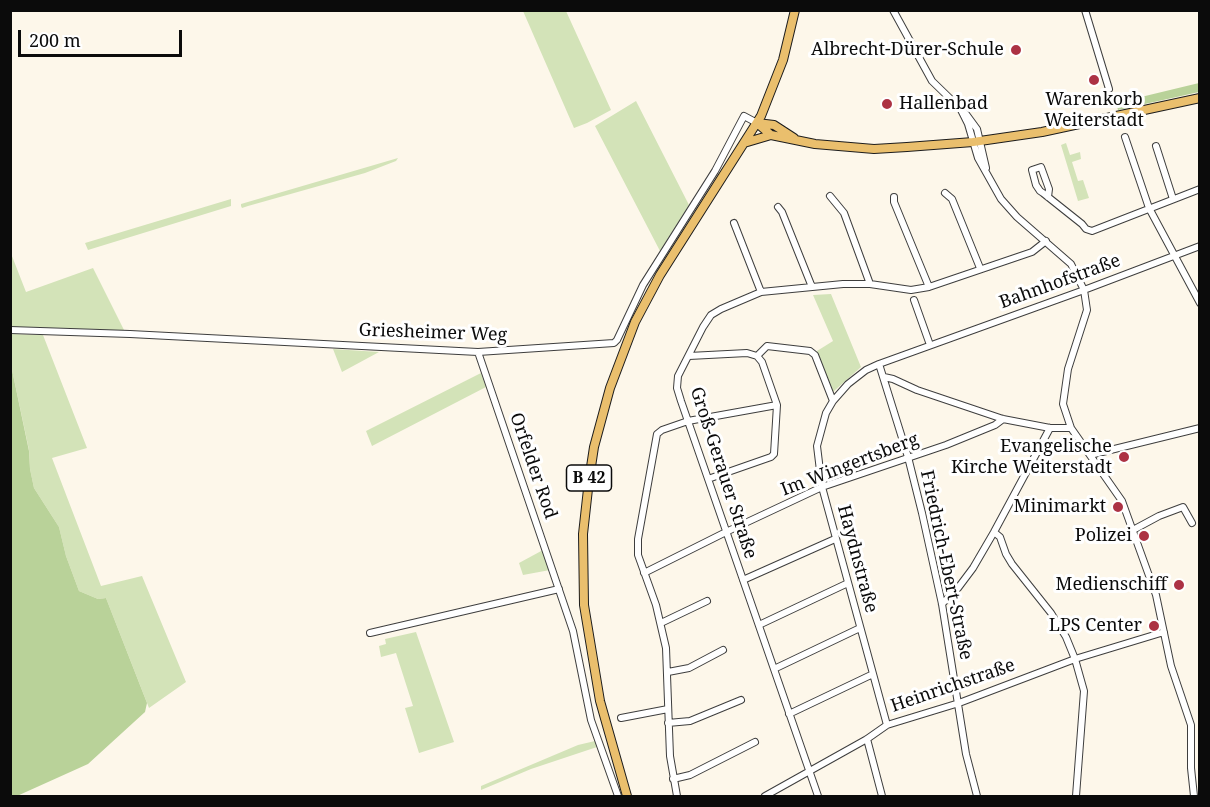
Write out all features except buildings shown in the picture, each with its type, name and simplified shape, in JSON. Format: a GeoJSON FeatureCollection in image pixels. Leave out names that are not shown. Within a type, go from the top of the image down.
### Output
{"type":"FeatureCollection","features":[{"type":"Feature","properties":{"kind":"main road","name":"B 42"},"geometry":{"type":"LineString","coordinates":[[627,796],[600,701],[584,605],[583,534],[589,480],[602,416],[619,361],[660,275],[757,123],[767,103],[783,60],[795,10]]}},
{"type":"Feature","properties":{"kind":"main road"},"geometry":{"type":"LineString","coordinates":[[744,143],[771,135],[833,146],[874,149],[977,142],[1042,132],[1200,98]]}},
{"type":"Feature","properties":{"kind":"main road"},"geometry":{"type":"LineString","coordinates":[[767,103],[774,124]]}},
{"type":"Feature","properties":{"kind":"main road"},"geometry":{"type":"LineString","coordinates":[[757,123],[774,124],[797,139]]}},
{"type":"Feature","properties":{"kind":"main road"},"geometry":{"type":"LineString","coordinates":[[757,123],[771,135]]}},
{"type":"Feature","properties":{"kind":"street"},"geometry":{"type":"LineString","coordinates":[[893,10],[932,81],[961,110],[977,142],[978,158],[1007,206],[1071,264],[1084,290],[1087,310],[1068,369],[1064,399],[1066,416],[1071,428],[1122,501],[1156,595],[1171,666],[1191,725],[1191,768],[1194,796]]}},
{"type":"Feature","properties":{"kind":"street"},"geometry":{"type":"LineString","coordinates":[[1085,10],[1109,89]]}},
{"type":"Feature","properties":{"kind":"street","name":"Griesheimer Weg"},"geometry":{"type":"LineString","coordinates":[[10,330],[478,352],[614,344],[643,285],[715,171],[744,117],[757,123]]}},
{"type":"Feature","properties":{"kind":"street"},"geometry":{"type":"LineString","coordinates":[[1125,137],[1149,208],[1200,303]]}},
{"type":"Feature","properties":{"kind":"street"},"geometry":{"type":"LineString","coordinates":[[1156,146],[1173,199]]}},
{"type":"Feature","properties":{"kind":"street"},"geometry":{"type":"LineString","coordinates":[[1048,197],[1090,231],[1200,189]]}},
{"type":"Feature","properties":{"kind":"street"},"geometry":{"type":"LineString","coordinates":[[945,193],[952,199],[980,268]]}},
{"type":"Feature","properties":{"kind":"street"},"geometry":{"type":"LineString","coordinates":[[830,196],[844,213],[870,284]]}},
{"type":"Feature","properties":{"kind":"street"},"geometry":{"type":"LineString","coordinates":[[894,197],[929,287]]}},
{"type":"Feature","properties":{"kind":"street"},"geometry":{"type":"LineString","coordinates":[[778,207],[812,286]]}},
{"type":"Feature","properties":{"kind":"street"},"geometry":{"type":"LineString","coordinates":[[734,223],[761,292]]}},
{"type":"Feature","properties":{"kind":"street","name":"Groß-Gerauer Straße"},"geometry":{"type":"LineString","coordinates":[[818,796],[677,388],[678,376],[711,315],[761,292],[843,284],[870,284],[911,290],[929,287],[1032,252],[1046,241]]}},
{"type":"Feature","properties":{"kind":"street","name":"Bahnhofstraße"},"geometry":{"type":"LineString","coordinates":[[879,364],[1200,246]]}},
{"type":"Feature","properties":{"kind":"street"},"geometry":{"type":"LineString","coordinates":[[914,300],[930,345]]}},
{"type":"Feature","properties":{"kind":"street"},"geometry":{"type":"LineString","coordinates":[[757,356],[767,346],[810,351],[815,355],[832,401]]}},
{"type":"Feature","properties":{"kind":"street","name":"Orfelder Rod"},"geometry":{"type":"LineString","coordinates":[[478,352],[573,631],[591,720],[618,796]]}},
{"type":"Feature","properties":{"kind":"street"},"geometry":{"type":"LineString","coordinates":[[689,356],[747,353],[757,356],[762,362],[777,405],[775,444],[771,458],[708,479]]}},
{"type":"Feature","properties":{"kind":"street","name":"Friedrich-Ebert-Straße"},"geometry":{"type":"LineString","coordinates":[[879,364],[908,457],[922,513],[942,604],[969,766],[977,796]]}},
{"type":"Feature","properties":{"kind":"street","name":"Haydnstraße"},"geometry":{"type":"LineString","coordinates":[[879,364],[866,370],[848,384],[832,401],[826,413],[817,446],[822,487],[835,539],[887,725]]}},
{"type":"Feature","properties":{"kind":"street"},"geometry":{"type":"LineString","coordinates":[[884,377],[1003,419],[1050,428],[1071,428]]}},
{"type":"Feature","properties":{"kind":"street"},"geometry":{"type":"LineString","coordinates":[[677,796],[673,779],[668,723],[668,672],[662,623],[638,555],[638,540],[657,434],[662,429],[688,421],[777,405]]}},
{"type":"Feature","properties":{"kind":"street","name":"Im Wingertsberg"},"geometry":{"type":"LineString","coordinates":[[644,573],[822,487],[955,442],[996,425],[1003,419]]}},
{"type":"Feature","properties":{"kind":"street"},"geometry":{"type":"LineString","coordinates":[[942,604],[965,579],[994,532],[1050,428]]}},
{"type":"Feature","properties":{"kind":"street"},"geometry":{"type":"LineString","coordinates":[[1090,455],[1200,428]]}},
{"type":"Feature","properties":{"kind":"street"},"geometry":{"type":"LineString","coordinates":[[1133,530],[1159,516],[1183,507],[1192,523]]}},
{"type":"Feature","properties":{"kind":"street"},"geometry":{"type":"LineString","coordinates":[[994,532],[1000,537],[1012,564],[1051,613],[1066,637],[1075,659],[1083,691],[1076,796]]}},
{"type":"Feature","properties":{"kind":"street"},"geometry":{"type":"LineString","coordinates":[[743,580],[835,539]]}},
{"type":"Feature","properties":{"kind":"street"},"geometry":{"type":"LineString","coordinates":[[759,625],[848,582]]}},
{"type":"Feature","properties":{"kind":"street"},"geometry":{"type":"LineString","coordinates":[[370,633],[559,589]]}},
{"type":"Feature","properties":{"kind":"street"},"geometry":{"type":"LineString","coordinates":[[662,623],[707,601]]}},
{"type":"Feature","properties":{"kind":"street"},"geometry":{"type":"LineString","coordinates":[[774,669],[860,628]]}},
{"type":"Feature","properties":{"kind":"street","name":"Heinrichstraße"},"geometry":{"type":"LineString","coordinates":[[765,796],[867,739],[887,725],[959,703],[1075,659],[1164,632]]}},
{"type":"Feature","properties":{"kind":"street"},"geometry":{"type":"LineString","coordinates":[[668,672],[689,668],[723,650]]}},
{"type":"Feature","properties":{"kind":"street"},"geometry":{"type":"LineString","coordinates":[[789,714],[873,674]]}},
{"type":"Feature","properties":{"kind":"street"},"geometry":{"type":"LineString","coordinates":[[668,723],[690,721],[741,700]]}},
{"type":"Feature","properties":{"kind":"street"},"geometry":{"type":"LineString","coordinates":[[621,718],[668,709]]}},
{"type":"Feature","properties":{"kind":"street"},"geometry":{"type":"LineString","coordinates":[[1191,725],[1200,723]]}},
{"type":"Feature","properties":{"kind":"street"},"geometry":{"type":"LineString","coordinates":[[867,739],[882,796]]}},
{"type":"Feature","properties":{"kind":"street"},"geometry":{"type":"LineString","coordinates":[[673,779],[690,775],[755,742]]}},
{"type":"Feature","properties":{"kind":"green space"},"geometry":{"type":"Polygon","coordinates":[[[523,11],[566,11],[611,110],[574,128],[523,11]]]}},
{"type":"Feature","properties":{"kind":"green space"},"geometry":{"type":"Polygon","coordinates":[[[1199,83],[1199,92],[1118,110],[1116,103],[1134,96],[1141,97],[1199,83]]]}},
{"type":"Feature","properties":{"kind":"green space"},"geometry":{"type":"Polygon","coordinates":[[[636,101],[689,205],[660,251],[595,126],[636,101]]]}},
{"type":"Feature","properties":{"kind":"green space"},"geometry":{"type":"Polygon","coordinates":[[[1066,143],[1070,155],[1080,152],[1081,159],[1072,162],[1078,181],[1083,180],[1089,198],[1078,201],[1061,145],[1066,143]]]}},
{"type":"Feature","properties":{"kind":"green space"},"geometry":{"type":"Polygon","coordinates":[[[398,158],[396,161],[365,173],[242,208],[241,206],[241,204],[398,158]]]}},
{"type":"Feature","properties":{"kind":"green space"},"geometry":{"type":"Polygon","coordinates":[[[231,199],[231,206],[88,250],[85,243],[231,199]]]}},
{"type":"Feature","properties":{"kind":"green space"},"geometry":{"type":"Polygon","coordinates":[[[10,251],[26,292],[93,268],[124,330],[122,332],[11,327],[10,251]]]}},
{"type":"Feature","properties":{"kind":"green space"},"geometry":{"type":"Polygon","coordinates":[[[831,294],[861,367],[833,392],[817,351],[833,341],[813,295],[831,294]]]}},
{"type":"Feature","properties":{"kind":"green space"},"geometry":{"type":"Polygon","coordinates":[[[10,334],[43,335],[87,448],[52,458],[101,586],[142,576],[186,682],[149,708],[106,598],[98,599],[79,591],[66,556],[59,527],[34,488],[29,450],[11,365],[10,334]]]}},
{"type":"Feature","properties":{"kind":"green space"},"geometry":{"type":"Polygon","coordinates":[[[333,349],[379,352],[342,372],[333,349]]]}},
{"type":"Feature","properties":{"kind":"green space"},"geometry":{"type":"Polygon","coordinates":[[[11,365],[29,451],[34,488],[59,527],[66,556],[79,591],[98,599],[106,598],[147,703],[145,712],[88,764],[17,796],[10,796],[11,365]]]}},
{"type":"Feature","properties":{"kind":"green space"},"geometry":{"type":"Polygon","coordinates":[[[481,373],[486,387],[372,446],[366,431],[481,373]]]}},
{"type":"Feature","properties":{"kind":"green space"},"geometry":{"type":"Polygon","coordinates":[[[543,550],[550,570],[523,575],[519,563],[543,550]]]}},
{"type":"Feature","properties":{"kind":"green space"},"geometry":{"type":"Polygon","coordinates":[[[416,632],[454,742],[419,753],[405,708],[413,706],[396,653],[381,657],[379,646],[386,644],[385,639],[416,632]]]}},
{"type":"Feature","properties":{"kind":"green space"},"geometry":{"type":"Polygon","coordinates":[[[595,741],[597,747],[531,769],[481,790],[481,786],[578,745],[595,741]]]}},
{"type":"Feature","properties":{"kind":"place","name":"Albrecht-Dürer-Schule"},"geometry":{"type":"Point","coordinates":[1016,50]}},
{"type":"Feature","properties":{"kind":"place","name":"Warenkorb Weiterstadt"},"geometry":{"type":"Point","coordinates":[1094,80]}},
{"type":"Feature","properties":{"kind":"place","name":"Hallenbad"},"geometry":{"type":"Point","coordinates":[887,104]}},
{"type":"Feature","properties":{"kind":"place","name":"Evangelische Kirche Weiterstadt"},"geometry":{"type":"Point","coordinates":[1124,457]}},
{"type":"Feature","properties":{"kind":"place","name":"Minimarkt"},"geometry":{"type":"Point","coordinates":[1118,507]}},
{"type":"Feature","properties":{"kind":"place","name":"Polizei"},"geometry":{"type":"Point","coordinates":[1144,536]}},
{"type":"Feature","properties":{"kind":"place","name":"Medienschiff"},"geometry":{"type":"Point","coordinates":[1179,585]}},
{"type":"Feature","properties":{"kind":"place","name":"LPS Center"},"geometry":{"type":"Point","coordinates":[1154,626]}}]}
